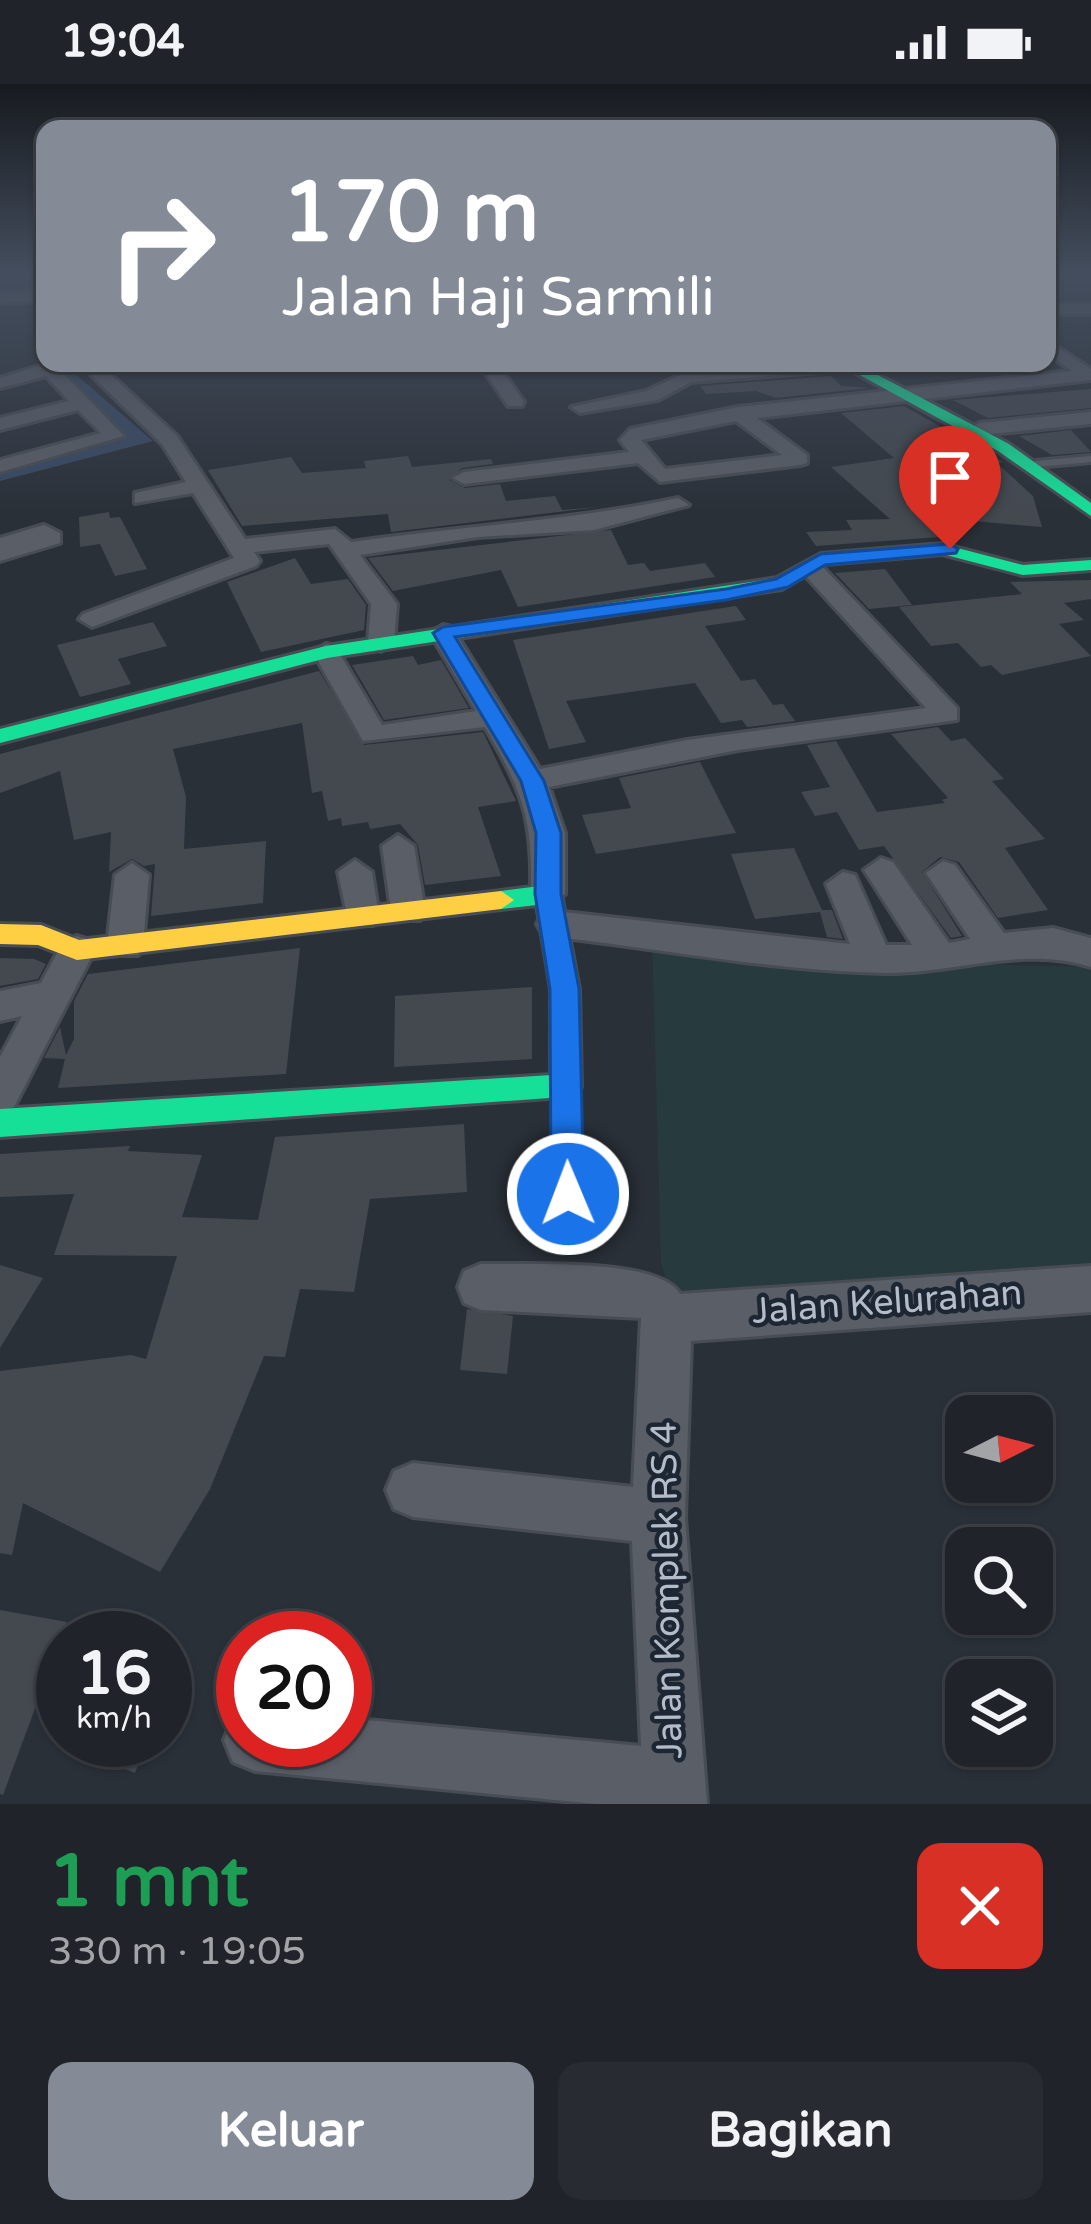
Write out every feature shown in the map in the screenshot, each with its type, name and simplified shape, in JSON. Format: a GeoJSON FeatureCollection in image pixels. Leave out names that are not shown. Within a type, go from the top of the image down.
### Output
{"type":"FeatureCollection","features":[{"type":"Feature","properties":{"kind":"street"},"geometry":{"type":"LineString","coordinates":[[738,413],[800,459],[668,477],[652,473],[631,440],[638,433],[738,413],[1088,375],[1058,353]]}},
{"type":"Feature","properties":{"kind":"street"},"geometry":{"type":"LineString","coordinates":[[3,360],[36,363]]}},
{"type":"Feature","properties":{"kind":"street"},"geometry":{"type":"LineString","coordinates":[[0,383],[36,371]]}},
{"type":"Feature","properties":{"kind":"street"},"geometry":{"type":"LineString","coordinates":[[58,372],[121,443]]}},
{"type":"Feature","properties":{"kind":"street"},"geometry":{"type":"LineString","coordinates":[[92,619],[248,561],[213,514],[170,440],[98,372]]}},
{"type":"Feature","properties":{"kind":"street"},"geometry":{"type":"LineString","coordinates":[[494,372],[514,402]]}},
{"type":"Feature","properties":{"kind":"street"},"geometry":{"type":"LineString","coordinates":[[580,407],[650,396],[681,378],[741,372]]}},
{"type":"Feature","properties":{"kind":"street"},"geometry":{"type":"LineString","coordinates":[[861,372],[979,430],[1085,500]]}},
{"type":"Feature","properties":{"kind":"street"},"geometry":{"type":"LineString","coordinates":[[998,372],[1014,383]]}},
{"type":"Feature","properties":{"kind":"street"},"geometry":{"type":"LineString","coordinates":[[1062,397],[1091,418]]}},
{"type":"Feature","properties":{"kind":"street"},"geometry":{"type":"LineString","coordinates":[[0,424],[83,404]]}},
{"type":"Feature","properties":{"kind":"street"},"geometry":{"type":"LineString","coordinates":[[979,430],[1091,418]]}},
{"type":"Feature","properties":{"kind":"street"},"geometry":{"type":"LineString","coordinates":[[0,466],[121,443]]}},
{"type":"Feature","properties":{"kind":"street"},"geometry":{"type":"LineString","coordinates":[[0,484],[121,443]]}},
{"type":"Feature","properties":{"kind":"street"},"geometry":{"type":"LineString","coordinates":[[464,478],[639,457]]}},
{"type":"Feature","properties":{"kind":"street"},"geometry":{"type":"LineString","coordinates":[[143,498],[200,485]]}},
{"type":"Feature","properties":{"kind":"street"},"geometry":{"type":"LineString","coordinates":[[344,550],[478,530],[594,523],[678,505]]}},
{"type":"Feature","properties":{"kind":"street"},"geometry":{"type":"LineString","coordinates":[[241,546],[335,536],[384,604],[381,643]]}},
{"type":"Feature","properties":{"kind":"street"},"geometry":{"type":"LineString","coordinates":[[0,736],[326,652],[782,583],[821,560],[942,549],[1023,570],[1091,565]]}},
{"type":"Feature","properties":{"kind":"street"},"geometry":{"type":"LineString","coordinates":[[532,781],[629,757],[751,736],[947,714],[811,568]]}},
{"type":"Feature","properties":{"kind":"street"},"geometry":{"type":"LineString","coordinates":[[0,1123],[566,1087],[565,989],[552,909],[549,833],[532,781],[443,633]]}},
{"type":"Feature","properties":{"kind":"street"},"geometry":{"type":"LineString","coordinates":[[326,652],[373,735],[496,717]]}},
{"type":"Feature","properties":{"kind":"street"},"geometry":{"type":"LineString","coordinates":[[398,846],[408,911]]}},
{"type":"Feature","properties":{"kind":"street"},"geometry":{"type":"LineString","coordinates":[[880,871],[939,958]]}},
{"type":"Feature","properties":{"kind":"street"},"geometry":{"type":"LineString","coordinates":[[356,872],[361,916]]}},
{"type":"Feature","properties":{"kind":"street"},"geometry":{"type":"LineString","coordinates":[[943,873],[997,950]]}},
{"type":"Feature","properties":{"kind":"street"},"geometry":{"type":"LineString","coordinates":[[125,945],[133,875]]}},
{"type":"Feature","properties":{"kind":"street"},"geometry":{"type":"LineString","coordinates":[[843,884],[874,959]]}},
{"type":"Feature","properties":{"kind":"street"},"geometry":{"type":"LineString","coordinates":[[0,934],[41,934],[77,950],[408,911],[552,909],[874,959],[939,958],[1046,940],[1072,942],[1091,953]]}},
{"type":"Feature","properties":{"kind":"street"},"geometry":{"type":"LineString","coordinates":[[0,1095],[58,994],[77,950]]}},
{"type":"Feature","properties":{"kind":"street"},"geometry":{"type":"LineString","coordinates":[[0,1006],[58,994]]}},
{"type":"Feature","properties":{"kind":"street"},"geometry":{"type":"LineString","coordinates":[[481,1287],[638,1293],[658,1301],[675,1318]]}},
{"type":"Feature","properties":{"kind":"street","name":"Jalan Kelurahan"},"geometry":{"type":"LineString","coordinates":[[675,1318],[1091,1289]]}},
{"type":"Feature","properties":{"kind":"street","name":"Jalan Komplek RS 4"},"geometry":{"type":"LineString","coordinates":[[673,1792],[658,1517],[675,1318]]}},
{"type":"Feature","properties":{"kind":"street"},"geometry":{"type":"LineString","coordinates":[[413,1490],[658,1517]]}},
{"type":"Feature","properties":{"kind":"street"},"geometry":{"type":"LineString","coordinates":[[372,1755],[673,1792]]}},
{"type":"Feature","properties":{"kind":"lane"},"geometry":{"type":"LineString","coordinates":[[1036,464],[1091,459]]}},
{"type":"Feature","properties":{"kind":"lane"},"geometry":{"type":"LineString","coordinates":[[566,1087],[568,1194]]}},
{"type":"Feature","properties":{"kind":"green space"},"geometry":{"type":"Polygon","coordinates":[[[652,936],[866,961],[1091,967],[1091,1298],[678,1322],[661,1262],[652,936]]]}},
{"type":"Feature","properties":{"kind":"water"},"geometry":{"type":"Polygon","coordinates":[[[53,372],[73,372],[153,441],[0,481],[0,470],[123,437],[53,372]]]}},
{"type":"Feature","properties":{"kind":"building"},"geometry":{"type":"Polygon","coordinates":[[[831,376],[841,386],[870,388],[776,398],[756,391],[706,394],[700,386],[831,376]]]}},
{"type":"Feature","properties":{"kind":"building"},"geometry":{"type":"Polygon","coordinates":[[[1091,389],[1091,408],[988,418],[953,400],[1091,389]]]}},
{"type":"Feature","properties":{"kind":"building"},"geometry":{"type":"Polygon","coordinates":[[[904,406],[1003,462],[997,463],[1033,496],[1042,527],[939,518],[954,536],[816,546],[806,532],[852,530],[846,520],[890,519],[831,467],[894,458],[841,413],[904,406]]]}},
{"type":"Feature","properties":{"kind":"building"},"geometry":{"type":"Polygon","coordinates":[[[1071,430],[1091,452],[1052,455],[1019,436],[1071,430]]]}},
{"type":"Feature","properties":{"kind":"building"},"geometry":{"type":"Polygon","coordinates":[[[408,456],[412,467],[491,459],[493,464],[462,468],[449,480],[465,488],[500,484],[506,501],[555,496],[562,510],[600,507],[391,532],[388,514],[242,526],[208,470],[291,457],[302,473],[366,468],[364,461],[408,456]]]}},
{"type":"Feature","properties":{"kind":"building"},"geometry":{"type":"Polygon","coordinates":[[[109,512],[110,518],[120,517],[147,569],[115,576],[100,544],[80,547],[79,517],[109,512]]]}},
{"type":"Feature","properties":{"kind":"building"},"geometry":{"type":"Polygon","coordinates":[[[611,530],[628,565],[644,563],[650,571],[705,563],[715,577],[518,607],[501,570],[393,591],[368,558],[611,530]]]}},
{"type":"Feature","properties":{"kind":"building"},"geometry":{"type":"Polygon","coordinates":[[[295,558],[311,584],[348,579],[366,605],[364,630],[261,652],[227,582],[295,558]]]}},
{"type":"Feature","properties":{"kind":"building"},"geometry":{"type":"Polygon","coordinates":[[[885,569],[912,605],[869,609],[835,573],[885,569]]]}},
{"type":"Feature","properties":{"kind":"building"},"geometry":{"type":"Polygon","coordinates":[[[1091,580],[1091,599],[1064,603],[1084,620],[1059,624],[1091,656],[1002,675],[991,665],[981,667],[958,643],[931,646],[899,607],[1022,594],[1010,582],[1091,580]]]}},
{"type":"Feature","properties":{"kind":"building"},"geometry":{"type":"Polygon","coordinates":[[[736,606],[746,620],[705,626],[741,681],[755,679],[773,705],[783,704],[795,721],[747,727],[742,720],[721,723],[695,683],[566,701],[586,742],[549,749],[513,640],[736,606]]]}},
{"type":"Feature","properties":{"kind":"building"},"geometry":{"type":"Polygon","coordinates":[[[153,622],[167,646],[118,659],[131,684],[80,697],[57,645],[153,622]]]}},
{"type":"Feature","properties":{"kind":"building"},"geometry":{"type":"Polygon","coordinates":[[[413,656],[418,665],[441,660],[469,708],[384,720],[352,665],[413,656]]]}},
{"type":"Feature","properties":{"kind":"building"},"geometry":{"type":"Polygon","coordinates":[[[319,671],[364,745],[483,732],[516,801],[478,807],[501,876],[425,885],[418,845],[400,824],[370,829],[368,822],[342,826],[341,818],[328,821],[322,791],[312,793],[302,723],[173,749],[186,797],[184,849],[266,841],[263,903],[151,916],[155,864],[144,866],[132,859],[109,872],[111,832],[74,840],[60,771],[0,793],[0,754],[319,671]]]}},
{"type":"Feature","properties":{"kind":"building"},"geometry":{"type":"Polygon","coordinates":[[[938,727],[951,741],[965,738],[1004,779],[992,781],[1045,839],[1005,848],[1048,910],[998,918],[959,862],[940,857],[922,872],[962,936],[951,938],[884,846],[859,850],[837,812],[815,816],[801,792],[830,787],[807,745],[836,741],[877,812],[945,803],[942,800],[948,798],[891,734],[938,727]]]}},
{"type":"Feature","properties":{"kind":"building"},"geometry":{"type":"Polygon","coordinates":[[[700,762],[736,833],[596,854],[582,815],[631,808],[619,778],[700,762]]]}},
{"type":"Feature","properties":{"kind":"building"},"geometry":{"type":"Polygon","coordinates":[[[794,848],[822,910],[832,910],[843,939],[827,937],[820,912],[755,919],[731,854],[794,848]]]}},
{"type":"Feature","properties":{"kind":"building"},"geometry":{"type":"Polygon","coordinates":[[[300,948],[286,1074],[58,1088],[65,1059],[44,1058],[60,1027],[66,1055],[74,1039],[74,1001],[88,974],[300,948]]]}},
{"type":"Feature","properties":{"kind":"building"},"geometry":{"type":"Polygon","coordinates":[[[0,958],[46,964],[38,979],[0,986],[0,958]]]}},
{"type":"Feature","properties":{"kind":"building"},"geometry":{"type":"Polygon","coordinates":[[[532,987],[532,1059],[394,1067],[395,996],[532,987]]]}},
{"type":"Feature","properties":{"kind":"building"},"geometry":{"type":"Polygon","coordinates":[[[464,1124],[467,1192],[370,1199],[354,1292],[300,1289],[285,1357],[264,1356],[210,1489],[160,1572],[23,1503],[12,1555],[0,1553],[0,1371],[131,1355],[146,1359],[177,1256],[54,1255],[74,1194],[0,1197],[0,1154],[130,1146],[128,1151],[202,1155],[182,1217],[258,1220],[275,1137],[464,1124]]]}},
{"type":"Feature","properties":{"kind":"building"},"geometry":{"type":"Polygon","coordinates":[[[0,1265],[43,1278],[0,1348],[0,1265]]]}},
{"type":"Feature","properties":{"kind":"building"},"geometry":{"type":"Polygon","coordinates":[[[467,1309],[513,1316],[507,1374],[460,1370],[467,1309]]]}},
{"type":"Feature","properties":{"kind":"building"},"geometry":{"type":"Polygon","coordinates":[[[0,1610],[36,1616],[36,1706],[0,1794],[0,1610]]]}},
{"type":"Feature","properties":{"kind":"traffic: fast"},"geometry":{"type":"LineString","coordinates":[[863,372],[1003,448],[1091,511]]}},
{"type":"Feature","properties":{"kind":"traffic: fast"},"geometry":{"type":"LineString","coordinates":[[0,736],[326,652],[782,583],[821,559],[942,549],[1023,570],[1091,565]]}},
{"type":"Feature","properties":{"kind":"traffic: fast"},"geometry":{"type":"LineString","coordinates":[[0,1123],[566,1087],[565,989],[548,894],[501,900]]}},
{"type":"Feature","properties":{"kind":"traffic: slow"},"geometry":{"type":"LineString","coordinates":[[0,934],[41,935],[77,950],[501,900]]}},
{"type":"Feature","properties":{"kind":"route"},"geometry":{"type":"LineString","coordinates":[[568,1194],[565,989],[548,894],[549,833],[532,781],[443,633],[726,595],[791,580],[821,560],[950,549]]}}]}
